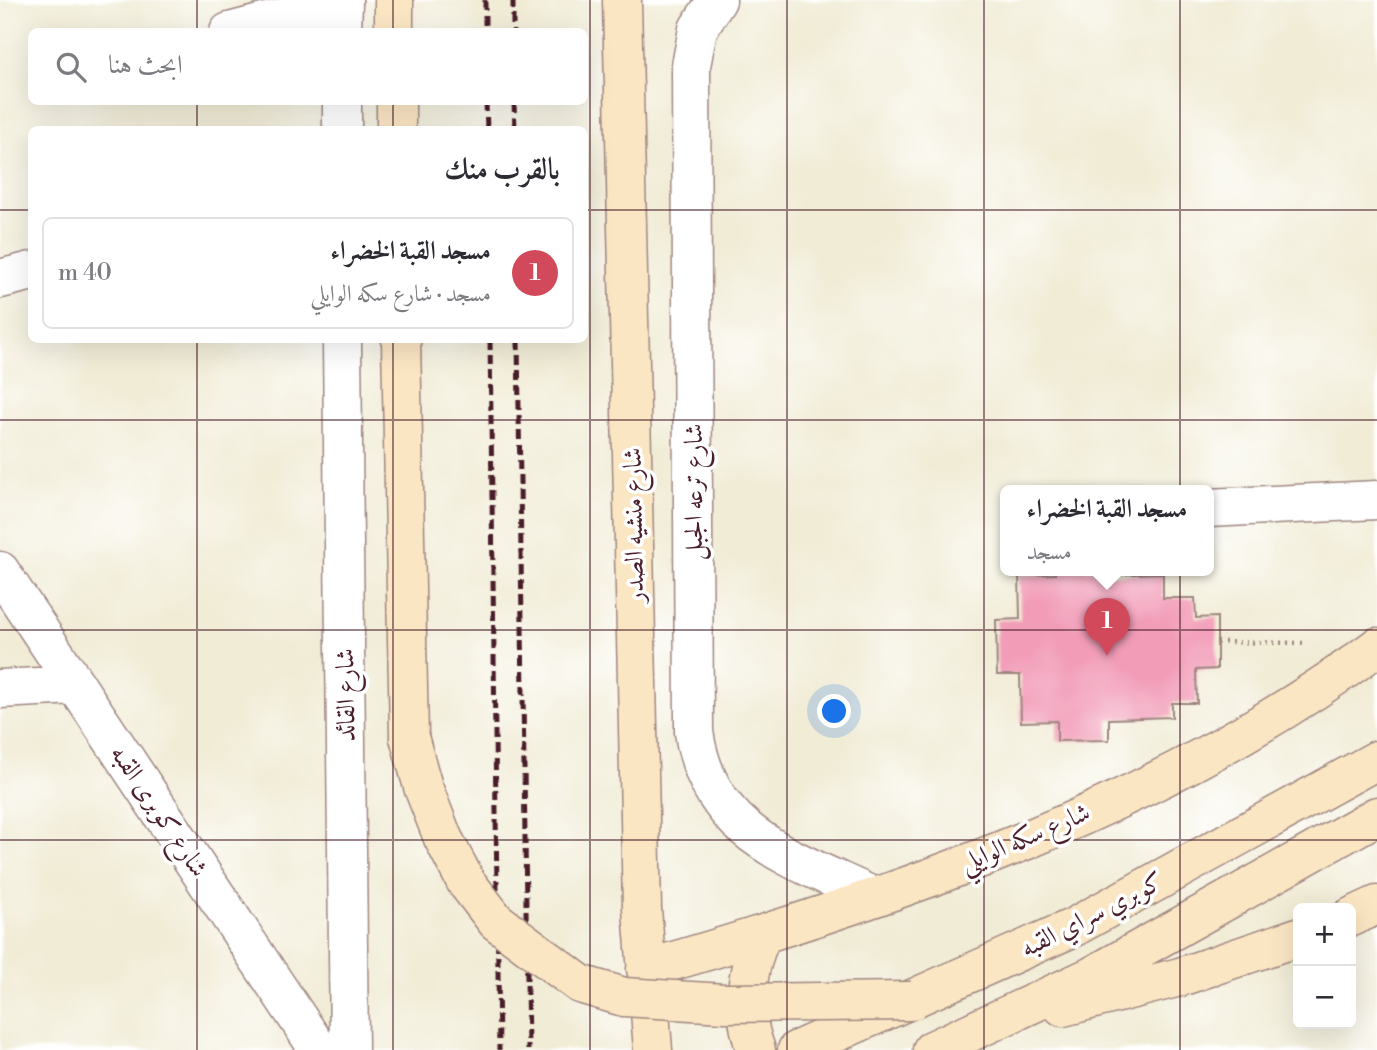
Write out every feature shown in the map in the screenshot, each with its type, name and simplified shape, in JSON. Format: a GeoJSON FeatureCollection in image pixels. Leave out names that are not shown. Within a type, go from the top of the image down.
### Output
{"type":"FeatureCollection","features":[{"type":"Feature","properties":{"kind":"main road"},"geometry":{"type":"LineString","coordinates":[[394,0],[394,28]]}},
{"type":"Feature","properties":{"kind":"main road","name":"شارع منشيه الصدر"},"geometry":{"type":"LineString","coordinates":[[626,7],[646,969],[653,1050]]}},
{"type":"Feature","properties":{"kind":"main road"},"geometry":{"type":"LineString","coordinates":[[396,105],[396,126]]}},
{"type":"Feature","properties":{"kind":"main road"},"geometry":{"type":"LineString","coordinates":[[401,343],[409,737],[428,800],[466,882],[496,921],[580,984],[624,998],[725,1003],[911,1002]]}},
{"type":"Feature","properties":{"kind":"main road","name":"شارع سكه الوايلي"},"geometry":{"type":"LineString","coordinates":[[646,969],[762,935],[874,897],[1023,840],[1164,776],[1230,741],[1372,651]]}},
{"type":"Feature","properties":{"kind":"main road"},"geometry":{"type":"LineString","coordinates":[[1363,769],[1377,737]]}},
{"type":"Feature","properties":{"kind":"main road","name":"كوبري سراي القبه"},"geometry":{"type":"LineString","coordinates":[[797,1050],[1074,928],[1363,769]]}},
{"type":"Feature","properties":{"kind":"main road","name":"كوبري سراي القبه"},"geometry":{"type":"LineString","coordinates":[[932,1050],[1092,976],[1377,816]]}},
{"type":"Feature","properties":{"kind":"main road"},"geometry":{"type":"LineString","coordinates":[[1356,915],[1377,905]]}},
{"type":"Feature","properties":{"kind":"main road"},"geometry":{"type":"LineString","coordinates":[[756,1050],[747,1019],[746,998],[748,975],[762,935]]}},
{"type":"Feature","properties":{"kind":"main road"},"geometry":{"type":"LineString","coordinates":[[999,1020],[1090,1002],[1180,977],[1293,939]]}},
{"type":"Feature","properties":{"kind":"street","name":"شارع ترعه الجبل"},"geometry":{"type":"LineString","coordinates":[[717,0],[698,29],[691,66],[694,732],[698,755],[717,799],[734,821],[755,839],[874,897]]}},
{"type":"Feature","properties":{"kind":"street"},"geometry":{"type":"LineString","coordinates":[[251,28],[343,11]]}},
{"type":"Feature","properties":{"kind":"street"},"geometry":{"type":"LineString","coordinates":[[342,105],[342,126]]}},
{"type":"Feature","properties":{"kind":"street"},"geometry":{"type":"LineString","coordinates":[[0,279],[28,272]]}},
{"type":"Feature","properties":{"kind":"street","name":"شارع القائد"},"geometry":{"type":"LineString","coordinates":[[342,343],[349,1050]]}},
{"type":"Feature","properties":{"kind":"street"},"geometry":{"type":"LineString","coordinates":[[1214,508],[1377,500]]}},
{"type":"Feature","properties":{"kind":"street","name":"شارع كوبرى القبه"},"geometry":{"type":"LineString","coordinates":[[0,571],[319,1050]]}},
{"type":"Feature","properties":{"kind":"street"},"geometry":{"type":"LineString","coordinates":[[0,689],[76,685]]}},
{"type":"Feature","properties":{"kind":"path"},"geometry":{"type":"LineString","coordinates":[[1217,642],[1276,641],[1372,651]]}},
{"type":"Feature","properties":{"kind":"building"},"geometry":{"type":"Polygon","coordinates":[[[1019,576],[1163,576],[1163,598],[1195,598],[1196,618],[1217,617],[1217,669],[1196,670],[1197,703],[1172,703],[1172,717],[1109,719],[1109,740],[1057,741],[1057,721],[1021,722],[1020,675],[997,675],[996,620],[1020,619],[1019,576]]]}},
{"type":"Feature","properties":{"kind":"railway"},"geometry":{"type":"LineString","coordinates":[[485,0],[485,28]]}},
{"type":"Feature","properties":{"kind":"railway"},"geometry":{"type":"LineString","coordinates":[[513,0],[513,28]]}},
{"type":"Feature","properties":{"kind":"railway"},"geometry":{"type":"LineString","coordinates":[[486,105],[487,126]]}},
{"type":"Feature","properties":{"kind":"railway"},"geometry":{"type":"LineString","coordinates":[[514,105],[515,126]]}},
{"type":"Feature","properties":{"kind":"railway"},"geometry":{"type":"LineString","coordinates":[[490,343],[499,1050]]}},
{"type":"Feature","properties":{"kind":"railway"},"geometry":{"type":"LineString","coordinates":[[518,343],[528,1050]]}},
{"type":"Feature","properties":{"kind":"place","name":"مسجد القبة الخضراء"},"geometry":{"type":"Point","coordinates":[1107,656]}}]}
